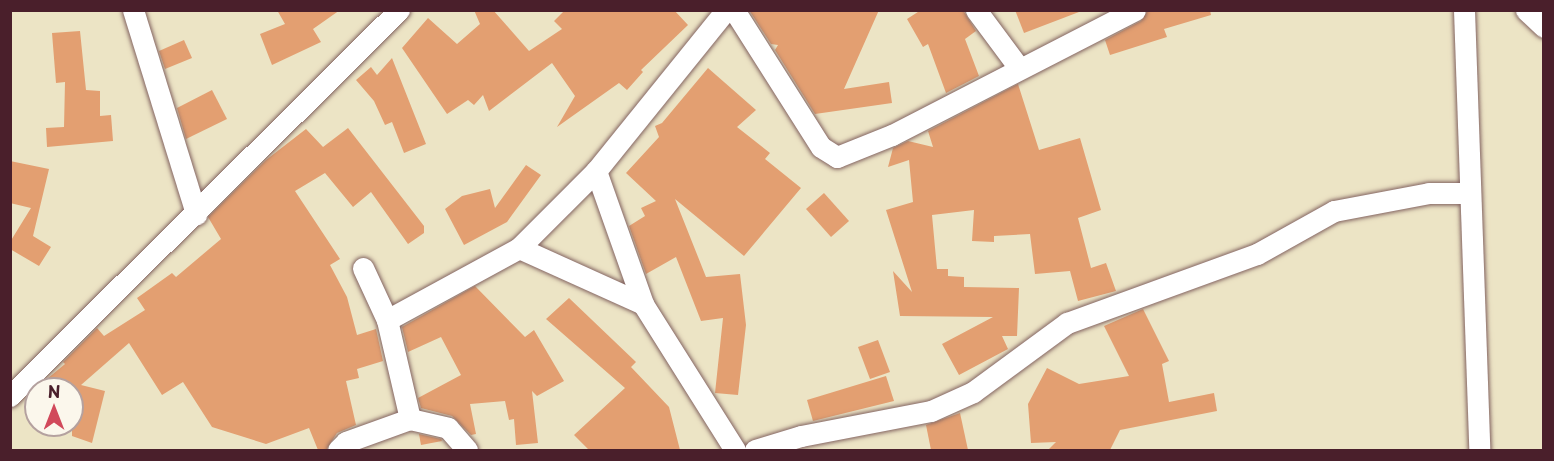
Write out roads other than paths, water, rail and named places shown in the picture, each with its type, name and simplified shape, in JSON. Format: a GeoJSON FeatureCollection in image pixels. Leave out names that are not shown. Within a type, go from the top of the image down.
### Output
{"type":"FeatureCollection","features":[{"type":"Feature","properties":{"kind":"street"},"geometry":{"type":"LineString","coordinates":[[133,10],[196,214]]}},
{"type":"Feature","properties":{"kind":"street"},"geometry":{"type":"LineString","coordinates":[[10,396],[196,214],[399,10]]}},
{"type":"Feature","properties":{"kind":"street"},"geometry":{"type":"LineString","coordinates":[[387,320],[519,248],[596,171],[726,10]]}},
{"type":"Feature","properties":{"kind":"street"},"geometry":{"type":"LineString","coordinates":[[734,10],[821,147],[837,158],[892,135],[1135,10]]}},
{"type":"Feature","properties":{"kind":"street"},"geometry":{"type":"LineString","coordinates":[[976,10],[1019,68]]}},
{"type":"Feature","properties":{"kind":"street"},"geometry":{"type":"LineString","coordinates":[[1464,10],[1479,450]]}},
{"type":"Feature","properties":{"kind":"street"},"geometry":{"type":"LineString","coordinates":[[1526,10],[1544,27]]}},
{"type":"Feature","properties":{"kind":"street"},"geometry":{"type":"LineString","coordinates":[[596,171],[643,304],[735,450]]}},
{"type":"Feature","properties":{"kind":"street"},"geometry":{"type":"LineString","coordinates":[[755,450],[801,436],[931,411],[983,386],[1067,323],[1257,254],[1334,211],[1429,193],[1470,193]]}},
{"type":"Feature","properties":{"kind":"street"},"geometry":{"type":"LineString","coordinates":[[519,248],[643,304]]}},
{"type":"Feature","properties":{"kind":"street"},"geometry":{"type":"LineString","coordinates":[[363,268],[387,320],[410,419]]}},
{"type":"Feature","properties":{"kind":"street"},"geometry":{"type":"LineString","coordinates":[[338,450],[345,442],[410,419],[448,428],[467,450]]}}]}
